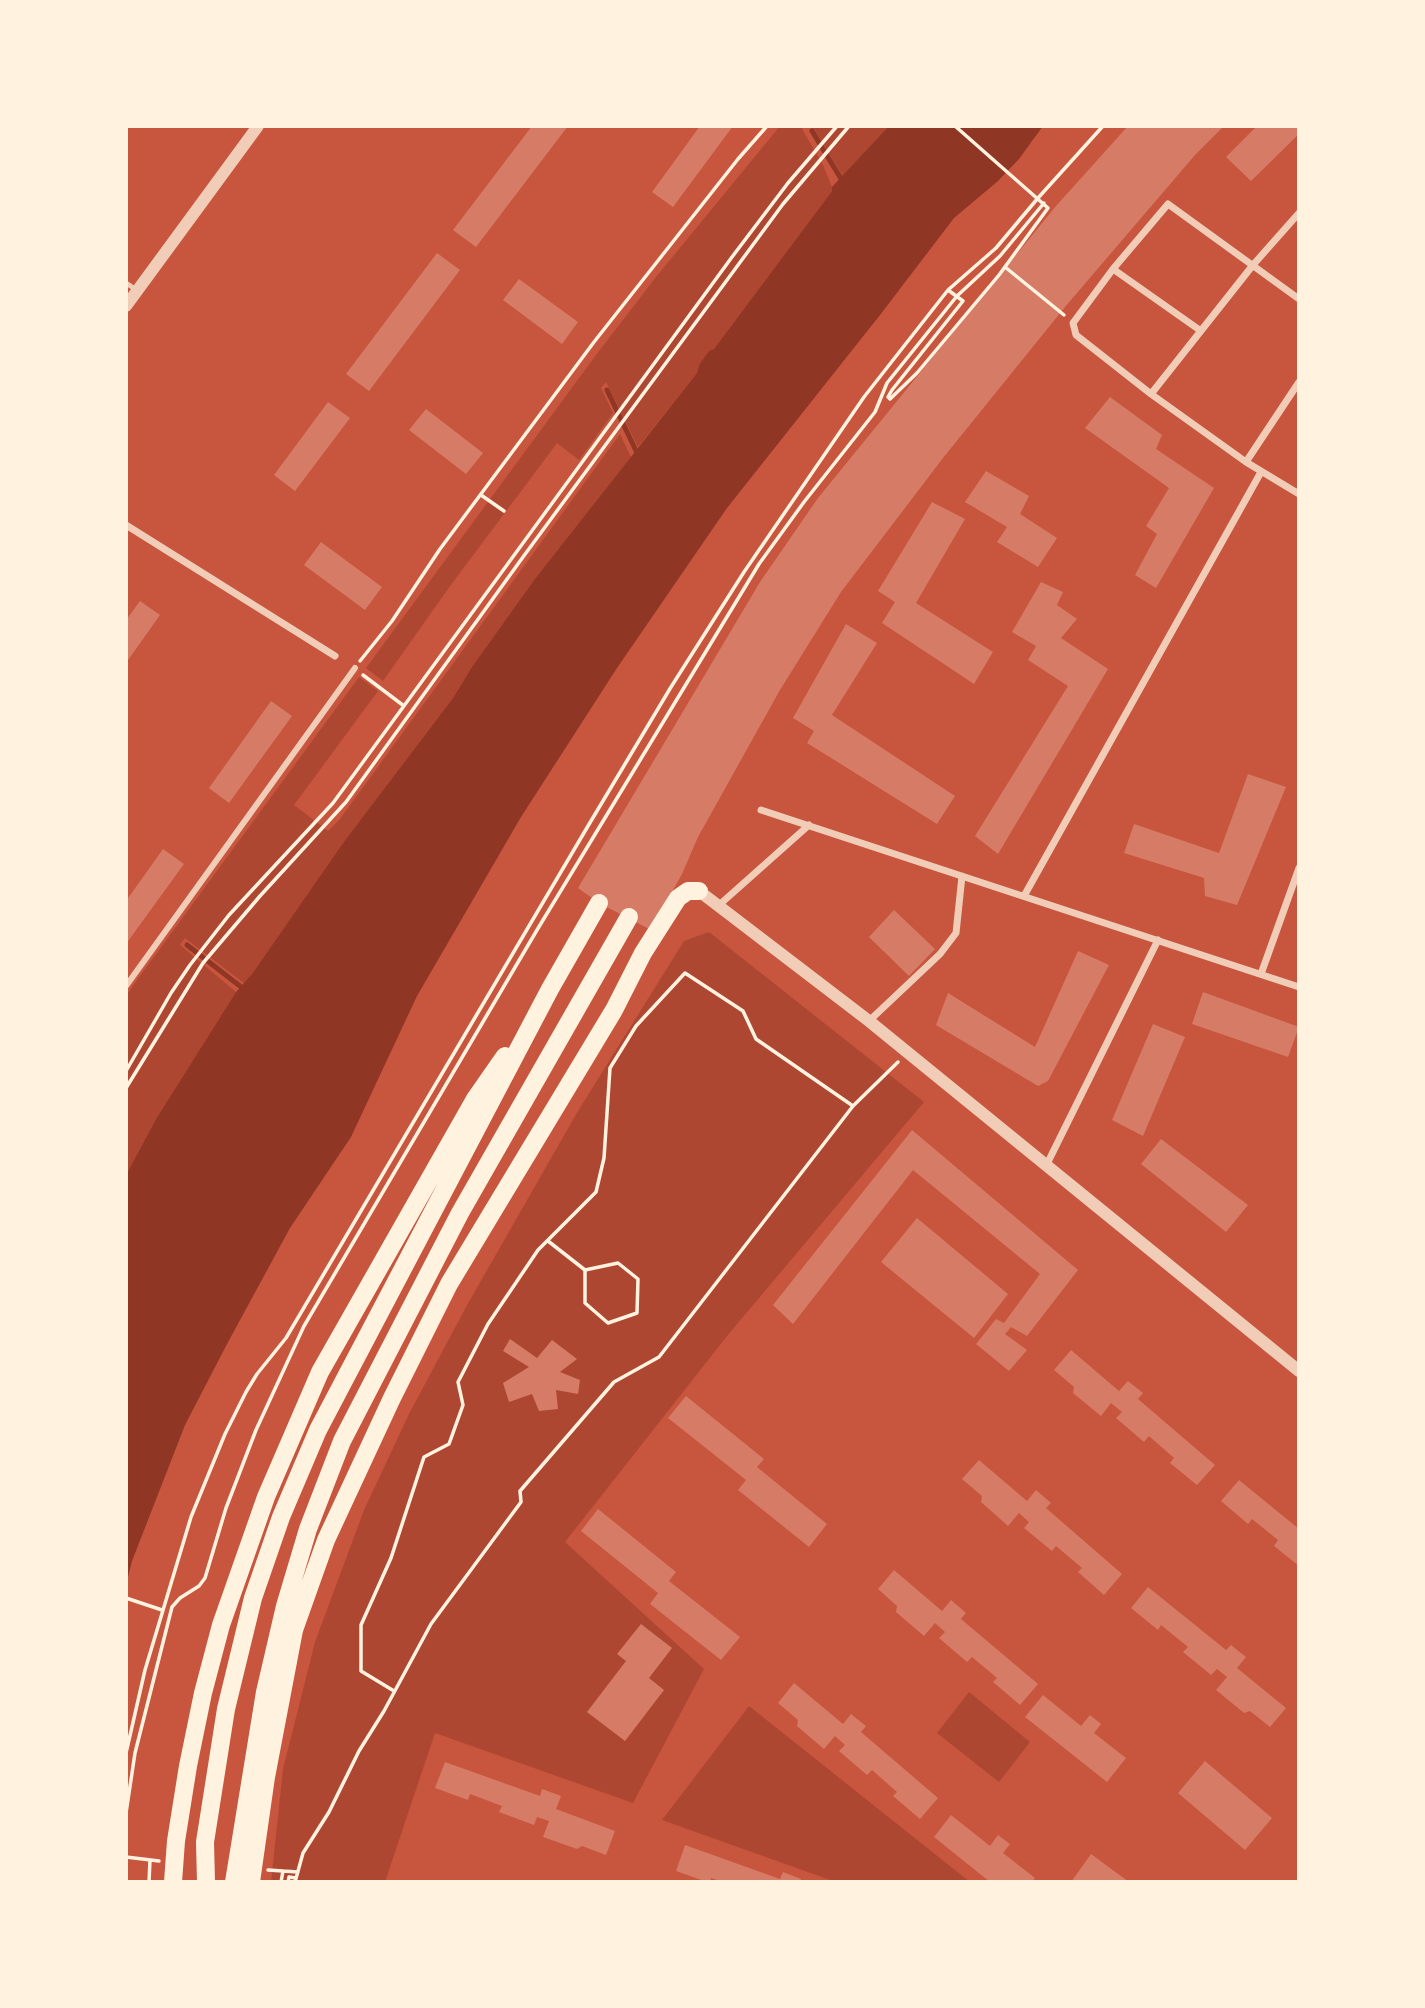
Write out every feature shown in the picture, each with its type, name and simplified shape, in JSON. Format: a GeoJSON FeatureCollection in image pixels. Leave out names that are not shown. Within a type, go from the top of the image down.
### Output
{"type":"FeatureCollection","features":[{"type":"Feature","properties":{"kind":"highway"},"geometry":{"type":"LineString","coordinates":[[251,1882],[294,1630],[326,1540],[449,1284],[614,1010],[643,953],[678,898],[688,891],[699,891]]}},
{"type":"Feature","properties":{"kind":"highway"},"geometry":{"type":"LineString","coordinates":[[206,1882],[205,1842],[226,1709],[253,1598],[281,1517],[318,1430],[550,989],[599,903]]}},
{"type":"Feature","properties":{"kind":"highway"},"geometry":{"type":"LineString","coordinates":[[234,1882],[265,1692],[285,1606],[308,1529],[342,1441],[460,1213],[629,917]]}},
{"type":"Feature","properties":{"kind":"highway"},"geometry":{"type":"LineString","coordinates":[[173,1882],[184,1791],[203,1693],[221,1625],[266,1497],[320,1372],[475,1098],[550,989]]}},
{"type":"Feature","properties":{"kind":"street"},"geometry":{"type":"LineString","coordinates":[[126,306],[258,126]]}},
{"type":"Feature","properties":{"kind":"street"},"geometry":{"type":"LineString","coordinates":[[1299,299],[1168,204],[1113,269],[1073,323],[1076,335],[1151,394],[1246,462],[1299,495]]}},
{"type":"Feature","properties":{"kind":"street"},"geometry":{"type":"LineString","coordinates":[[1151,394],[1253,265],[1299,213]]}},
{"type":"Feature","properties":{"kind":"street"},"geometry":{"type":"LineString","coordinates":[[1113,269],[1201,331]]}},
{"type":"Feature","properties":{"kind":"street"},"geometry":{"type":"LineString","coordinates":[[1246,462],[1299,382]]}},
{"type":"Feature","properties":{"kind":"street"},"geometry":{"type":"LineString","coordinates":[[1024,895],[1261,472]]}},
{"type":"Feature","properties":{"kind":"street"},"geometry":{"type":"LineString","coordinates":[[126,525],[335,656]]}},
{"type":"Feature","properties":{"kind":"street"},"geometry":{"type":"LineString","coordinates":[[126,986],[355,668]]}},
{"type":"Feature","properties":{"kind":"street"},"geometry":{"type":"LineString","coordinates":[[761,810],[1299,987]]}},
{"type":"Feature","properties":{"kind":"street"},"geometry":{"type":"LineString","coordinates":[[718,906],[809,825]]}},
{"type":"Feature","properties":{"kind":"street"},"geometry":{"type":"LineString","coordinates":[[1261,974],[1299,867]]}},
{"type":"Feature","properties":{"kind":"street"},"geometry":{"type":"LineString","coordinates":[[869,1021],[940,954],[956,933],[962,876]]}},
{"type":"Feature","properties":{"kind":"street"},"geometry":{"type":"LineString","coordinates":[[699,891],[869,1021],[1299,1371]]}},
{"type":"Feature","properties":{"kind":"street"},"geometry":{"type":"LineString","coordinates":[[1046,1166],[1158,940]]}},
{"type":"Feature","properties":{"kind":"lane"},"geometry":{"type":"LineString","coordinates":[[126,283],[138,291]]}},
{"type":"Feature","properties":{"kind":"path"},"geometry":{"type":"LineString","coordinates":[[404,706],[355,668],[594,342],[767,126]]}},
{"type":"Feature","properties":{"kind":"path"},"geometry":{"type":"LineString","coordinates":[[126,1071],[171,993],[197,957],[229,915],[333,803],[732,257],[837,126]]}},
{"type":"Feature","properties":{"kind":"path"},"geometry":{"type":"LineString","coordinates":[[126,1088],[212,951],[345,802],[783,204],[849,126]]}},
{"type":"Feature","properties":{"kind":"path"},"geometry":{"type":"LineString","coordinates":[[948,290],[963,301],[892,390],[888,397],[890,400],[917,373],[1005,267],[1048,208],[1024,184],[955,126]]}},
{"type":"Feature","properties":{"kind":"path"},"geometry":{"type":"LineString","coordinates":[[126,1753],[162,1610],[191,1517],[225,1434],[246,1392],[286,1338],[602,803],[744,572],[864,397],[948,290],[996,248],[1103,126]]}},
{"type":"Feature","properties":{"kind":"path"},"geometry":{"type":"LineString","coordinates":[[126,1813],[135,1753],[172,1607],[205,1578],[226,1508],[256,1430],[304,1326],[537,930],[759,564],[875,412],[887,383],[957,296],[1000,256],[1044,203]]}},
{"type":"Feature","properties":{"kind":"path"},"geometry":{"type":"LineString","coordinates":[[1005,267],[1073,323]]}},
{"type":"Feature","properties":{"kind":"path"},"geometry":{"type":"LineString","coordinates":[[481,495],[504,511]]}},
{"type":"Feature","properties":{"kind":"path"},"geometry":{"type":"LineString","coordinates":[[394,1691],[361,1671],[361,1625],[391,1558],[424,1457],[449,1444],[463,1405],[458,1382],[488,1324],[538,1250],[596,1192],[604,1158],[611,1068],[636,1026],[685,973],[743,1011],[756,1039],[853,1106]]}},
{"type":"Feature","properties":{"kind":"path"},"geometry":{"type":"LineString","coordinates":[[288,1882],[289,1877],[296,1880],[303,1853],[329,1812],[359,1751],[431,1624],[521,1502],[520,1491],[614,1382],[659,1357],[853,1106],[907,1053]]}},
{"type":"Feature","properties":{"kind":"path"},"geometry":{"type":"LineString","coordinates":[[548,1241],[585,1270]]}},
{"type":"Feature","properties":{"kind":"path"},"geometry":{"type":"LineString","coordinates":[[618,1263],[638,1279],[637,1313],[608,1323],[585,1303],[585,1270],[618,1263]]}},
{"type":"Feature","properties":{"kind":"path"},"geometry":{"type":"LineString","coordinates":[[126,1598],[162,1610]]}},
{"type":"Feature","properties":{"kind":"path"},"geometry":{"type":"LineString","coordinates":[[126,1857],[159,1861]]}},
{"type":"Feature","properties":{"kind":"path"},"geometry":{"type":"LineString","coordinates":[[149,1882],[150,1860]]}},
{"type":"Feature","properties":{"kind":"path"},"geometry":{"type":"LineString","coordinates":[[281,1882],[283,1871]]}},
{"type":"Feature","properties":{"kind":"shaded area"},"geometry":{"type":"Polygon","coordinates":[[[780,126],[804,126],[802,129],[823,165],[832,191],[714,349],[709,351],[697,373],[638,447],[606,382],[601,388],[613,413],[579,460],[557,443],[383,681],[366,668],[596,355],[780,126]]]}},
{"type":"Feature","properties":{"kind":"shaded area"},"geometry":{"type":"Polygon","coordinates":[[[812,126],[889,126],[843,176],[812,126]]]}},
{"type":"Feature","properties":{"kind":"shaded area"},"geometry":{"type":"Polygon","coordinates":[[[889,126],[1043,126],[1019,159],[998,181],[954,218],[727,508],[617,668],[521,817],[417,996],[351,1137],[290,1228],[185,1425],[132,1561],[126,1585],[126,1175],[156,1119],[236,992],[252,974],[343,843],[453,698],[535,579],[697,373],[709,351],[714,349],[832,191],[832,187],[889,126]]]}},
{"type":"Feature","properties":{"kind":"shaded area"},"geometry":{"type":"Polygon","coordinates":[[[620,434],[631,457],[343,843],[245,984],[185,938],[180,945],[236,992],[156,1119],[126,1175],[126,996],[359,677],[378,691],[294,805],[328,831],[340,819],[620,434]]]}},
{"type":"Feature","properties":{"kind":"shaded area"},"geometry":{"type":"Polygon","coordinates":[[[709,932],[924,1102],[727,1336],[565,1542],[704,1669],[633,1803],[435,1733],[385,1882],[271,1882],[283,1769],[315,1642],[364,1510],[409,1414],[466,1307],[578,1111],[684,941],[709,932]]]}},
{"type":"Feature","properties":{"kind":"shaded area"},"geometry":{"type":"Polygon","coordinates":[[[969,1692],[1030,1742],[999,1782],[937,1733],[969,1692]]]}},
{"type":"Feature","properties":{"kind":"shaded area"},"geometry":{"type":"Polygon","coordinates":[[[749,1706],[970,1882],[836,1882],[662,1820],[749,1706]]]}},
{"type":"Feature","properties":{"kind":"building"},"geometry":{"type":"Polygon","coordinates":[[[532,126],[568,126],[476,247],[453,230],[532,126]]]}},
{"type":"Feature","properties":{"kind":"building"},"geometry":{"type":"Polygon","coordinates":[[[700,126],[733,126],[673,207],[652,192],[700,126]]]}},
{"type":"Feature","properties":{"kind":"building"},"geometry":{"type":"Polygon","coordinates":[[[1128,126],[1224,126],[1195,155],[1065,307],[943,458],[841,592],[780,690],[698,837],[682,874],[651,930],[599,903],[578,888],[760,582],[818,498],[1056,206],[1128,126]]]}},
{"type":"Feature","properties":{"kind":"building"},"geometry":{"type":"Polygon","coordinates":[[[1257,126],[1299,126],[1299,134],[1251,181],[1226,157],[1257,126]]]}},
{"type":"Feature","properties":{"kind":"building"},"geometry":{"type":"Polygon","coordinates":[[[437,253],[460,270],[369,391],[346,374],[437,253]]]}},
{"type":"Feature","properties":{"kind":"building"},"geometry":{"type":"Polygon","coordinates":[[[519,279],[578,322],[562,344],[503,300],[519,279]]]}},
{"type":"Feature","properties":{"kind":"building"},"geometry":{"type":"Polygon","coordinates":[[[1110,397],[1162,435],[1156,449],[1214,488],[1156,588],[1135,575],[1157,534],[1146,526],[1169,488],[1085,428],[1110,397]]]}},
{"type":"Feature","properties":{"kind":"building"},"geometry":{"type":"Polygon","coordinates":[[[328,402],[350,418],[295,491],[274,475],[328,402]]]}},
{"type":"Feature","properties":{"kind":"building"},"geometry":{"type":"Polygon","coordinates":[[[426,409],[483,453],[466,474],[409,430],[426,409]]]}},
{"type":"Feature","properties":{"kind":"building"},"geometry":{"type":"Polygon","coordinates":[[[986,471],[1029,496],[1020,514],[1057,538],[1038,567],[997,542],[1007,527],[965,502],[986,471]]]}},
{"type":"Feature","properties":{"kind":"building"},"geometry":{"type":"Polygon","coordinates":[[[932,502],[965,519],[916,603],[993,652],[974,684],[882,623],[895,602],[878,591],[932,502]]]}},
{"type":"Feature","properties":{"kind":"building"},"geometry":{"type":"Polygon","coordinates":[[[321,542],[382,587],[365,610],[304,565],[321,542]]]}},
{"type":"Feature","properties":{"kind":"building"},"geometry":{"type":"Polygon","coordinates":[[[1041,582],[1063,592],[1057,605],[1077,619],[1061,638],[1108,669],[998,854],[975,836],[1068,686],[1028,660],[1036,646],[1012,632],[1041,582]]]}},
{"type":"Feature","properties":{"kind":"building"},"geometry":{"type":"Polygon","coordinates":[[[140,601],[160,615],[126,663],[126,620],[140,601]]]}},
{"type":"Feature","properties":{"kind":"building"},"geometry":{"type":"Polygon","coordinates":[[[846,624],[877,643],[832,715],[955,796],[937,824],[807,743],[814,731],[793,718],[846,624]]]}},
{"type":"Feature","properties":{"kind":"building"},"geometry":{"type":"Polygon","coordinates":[[[271,701],[292,716],[229,803],[209,788],[271,701]]]}},
{"type":"Feature","properties":{"kind":"building"},"geometry":{"type":"Polygon","coordinates":[[[1248,774],[1286,787],[1237,905],[1205,896],[1204,878],[1124,853],[1134,824],[1219,853],[1248,774]]]}},
{"type":"Feature","properties":{"kind":"building"},"geometry":{"type":"Polygon","coordinates":[[[163,849],[184,864],[126,944],[126,901],[163,849]]]}},
{"type":"Feature","properties":{"kind":"building"},"geometry":{"type":"Polygon","coordinates":[[[894,910],[935,949],[909,976],[869,937],[894,910]]]}},
{"type":"Feature","properties":{"kind":"building"},"geometry":{"type":"Polygon","coordinates":[[[1078,951],[1109,965],[1048,1081],[1038,1086],[936,1025],[948,993],[1035,1047],[1078,951]]]}},
{"type":"Feature","properties":{"kind":"building"},"geometry":{"type":"Polygon","coordinates":[[[1203,992],[1299,1027],[1288,1057],[1192,1024],[1203,992]]]}},
{"type":"Feature","properties":{"kind":"building"},"geometry":{"type":"Polygon","coordinates":[[[1153,1024],[1185,1037],[1143,1136],[1112,1120],[1153,1024]]]}},
{"type":"Feature","properties":{"kind":"building"},"geometry":{"type":"Polygon","coordinates":[[[912,1130],[1078,1270],[1027,1336],[1011,1327],[1005,1334],[1027,1350],[1009,1371],[976,1344],[996,1319],[1004,1323],[1040,1274],[913,1170],[793,1324],[773,1305],[912,1130]]]}},
{"type":"Feature","properties":{"kind":"building"},"geometry":{"type":"Polygon","coordinates":[[[1161,1139],[1248,1205],[1226,1232],[1141,1164],[1161,1139]]]}},
{"type":"Feature","properties":{"kind":"building"},"geometry":{"type":"Polygon","coordinates":[[[917,1218],[1008,1294],[974,1338],[881,1262],[917,1218]]]}},
{"type":"Feature","properties":{"kind":"building"},"geometry":{"type":"Polygon","coordinates":[[[510,1339],[537,1358],[552,1340],[577,1359],[560,1372],[580,1380],[578,1394],[556,1390],[558,1409],[539,1411],[532,1394],[509,1402],[503,1383],[529,1367],[503,1351],[510,1339]]]}},
{"type":"Feature","properties":{"kind":"building"},"geometry":{"type":"Polygon","coordinates":[[[1071,1350],[1119,1391],[1128,1381],[1143,1393],[1138,1399],[1215,1465],[1197,1485],[1170,1463],[1174,1458],[1149,1436],[1144,1442],[1116,1418],[1122,1412],[1111,1403],[1101,1416],[1073,1393],[1074,1387],[1054,1370],[1071,1350]]]}},
{"type":"Feature","properties":{"kind":"building"},"geometry":{"type":"Polygon","coordinates":[[[686,1396],[764,1459],[757,1467],[827,1524],[809,1547],[738,1490],[746,1480],[668,1418],[686,1396]]]}},
{"type":"Feature","properties":{"kind":"building"},"geometry":{"type":"Polygon","coordinates":[[[979,1460],[1027,1501],[1036,1490],[1051,1503],[1046,1508],[1122,1574],[1104,1595],[1078,1572],[1082,1568],[1056,1546],[1052,1551],[1024,1528],[1029,1522],[1019,1513],[1008,1526],[981,1502],[982,1496],[962,1479],[979,1460]]]}},
{"type":"Feature","properties":{"kind":"building"},"geometry":{"type":"Polygon","coordinates":[[[1239,1480],[1299,1529],[1299,1566],[1274,1546],[1278,1540],[1252,1519],[1248,1524],[1221,1501],[1239,1480]]]}},
{"type":"Feature","properties":{"kind":"building"},"geometry":{"type":"Polygon","coordinates":[[[598,1509],[676,1572],[669,1581],[740,1637],[721,1660],[650,1604],[658,1593],[581,1531],[598,1509]]]}},
{"type":"Feature","properties":{"kind":"building"},"geometry":{"type":"Polygon","coordinates":[[[894,1570],[942,1611],[951,1600],[966,1613],[961,1619],[1038,1684],[1020,1705],[993,1682],[997,1678],[972,1657],[967,1662],[939,1638],[945,1632],[935,1623],[924,1636],[896,1612],[897,1606],[878,1589],[894,1570]]]}},
{"type":"Feature","properties":{"kind":"building"},"geometry":{"type":"Polygon","coordinates":[[[1148,1587],[1226,1650],[1231,1645],[1246,1657],[1237,1668],[1286,1708],[1270,1727],[1250,1711],[1244,1713],[1216,1690],[1227,1677],[1217,1669],[1211,1675],[1183,1652],[1188,1647],[1161,1625],[1158,1630],[1131,1608],[1148,1587]]]}},
{"type":"Feature","properties":{"kind":"building"},"geometry":{"type":"Polygon","coordinates":[[[641,1624],[672,1648],[649,1678],[664,1690],[625,1741],[587,1712],[626,1661],[617,1654],[641,1624]]]}},
{"type":"Feature","properties":{"kind":"building"},"geometry":{"type":"Polygon","coordinates":[[[794,1683],[843,1724],[851,1714],[866,1726],[861,1732],[938,1798],[920,1819],[893,1796],[897,1792],[872,1770],[867,1775],[839,1751],[845,1745],[835,1736],[824,1749],[797,1726],[798,1720],[778,1703],[794,1683]]]}},
{"type":"Feature","properties":{"kind":"building"},"geometry":{"type":"Polygon","coordinates":[[[1043,1695],[1081,1726],[1090,1715],[1101,1724],[1094,1733],[1126,1758],[1107,1782],[1025,1717],[1043,1695]]]}},
{"type":"Feature","properties":{"kind":"building"},"geometry":{"type":"Polygon","coordinates":[[[1205,1761],[1272,1818],[1245,1850],[1178,1793],[1205,1761]]]}},
{"type":"Feature","properties":{"kind":"building"},"geometry":{"type":"Polygon","coordinates":[[[445,1762],[540,1796],[542,1789],[561,1796],[556,1809],[615,1831],[606,1855],[582,1846],[577,1849],[543,1837],[549,1821],[537,1817],[534,1825],[499,1812],[502,1806],[470,1794],[468,1800],[435,1788],[445,1762]]]}},
{"type":"Feature","properties":{"kind":"building"},"geometry":{"type":"Polygon","coordinates":[[[951,1815],[990,1846],[998,1835],[1010,1844],[1003,1853],[1035,1878],[1032,1882],[990,1882],[934,1837],[951,1815]]]}},
{"type":"Feature","properties":{"kind":"building"},"geometry":{"type":"Polygon","coordinates":[[[685,1845],[780,1879],[783,1872],[801,1879],[800,1882],[723,1882],[711,1878],[710,1882],[707,1882],[676,1871],[685,1845]]]}},
{"type":"Feature","properties":{"kind":"building"},"geometry":{"type":"Polygon","coordinates":[[[1091,1854],[1129,1882],[1071,1882],[1091,1854]]]}},
{"type":"Feature","properties":{"kind":"waterway"},"geometry":{"type":"LineString","coordinates":[[812,131],[843,182]]}},
{"type":"Feature","properties":{"kind":"waterway"},"geometry":{"type":"LineString","coordinates":[[607,390],[639,457]]}},
{"type":"Feature","properties":{"kind":"waterway"},"geometry":{"type":"LineString","coordinates":[[187,945],[245,990]]}}]}
